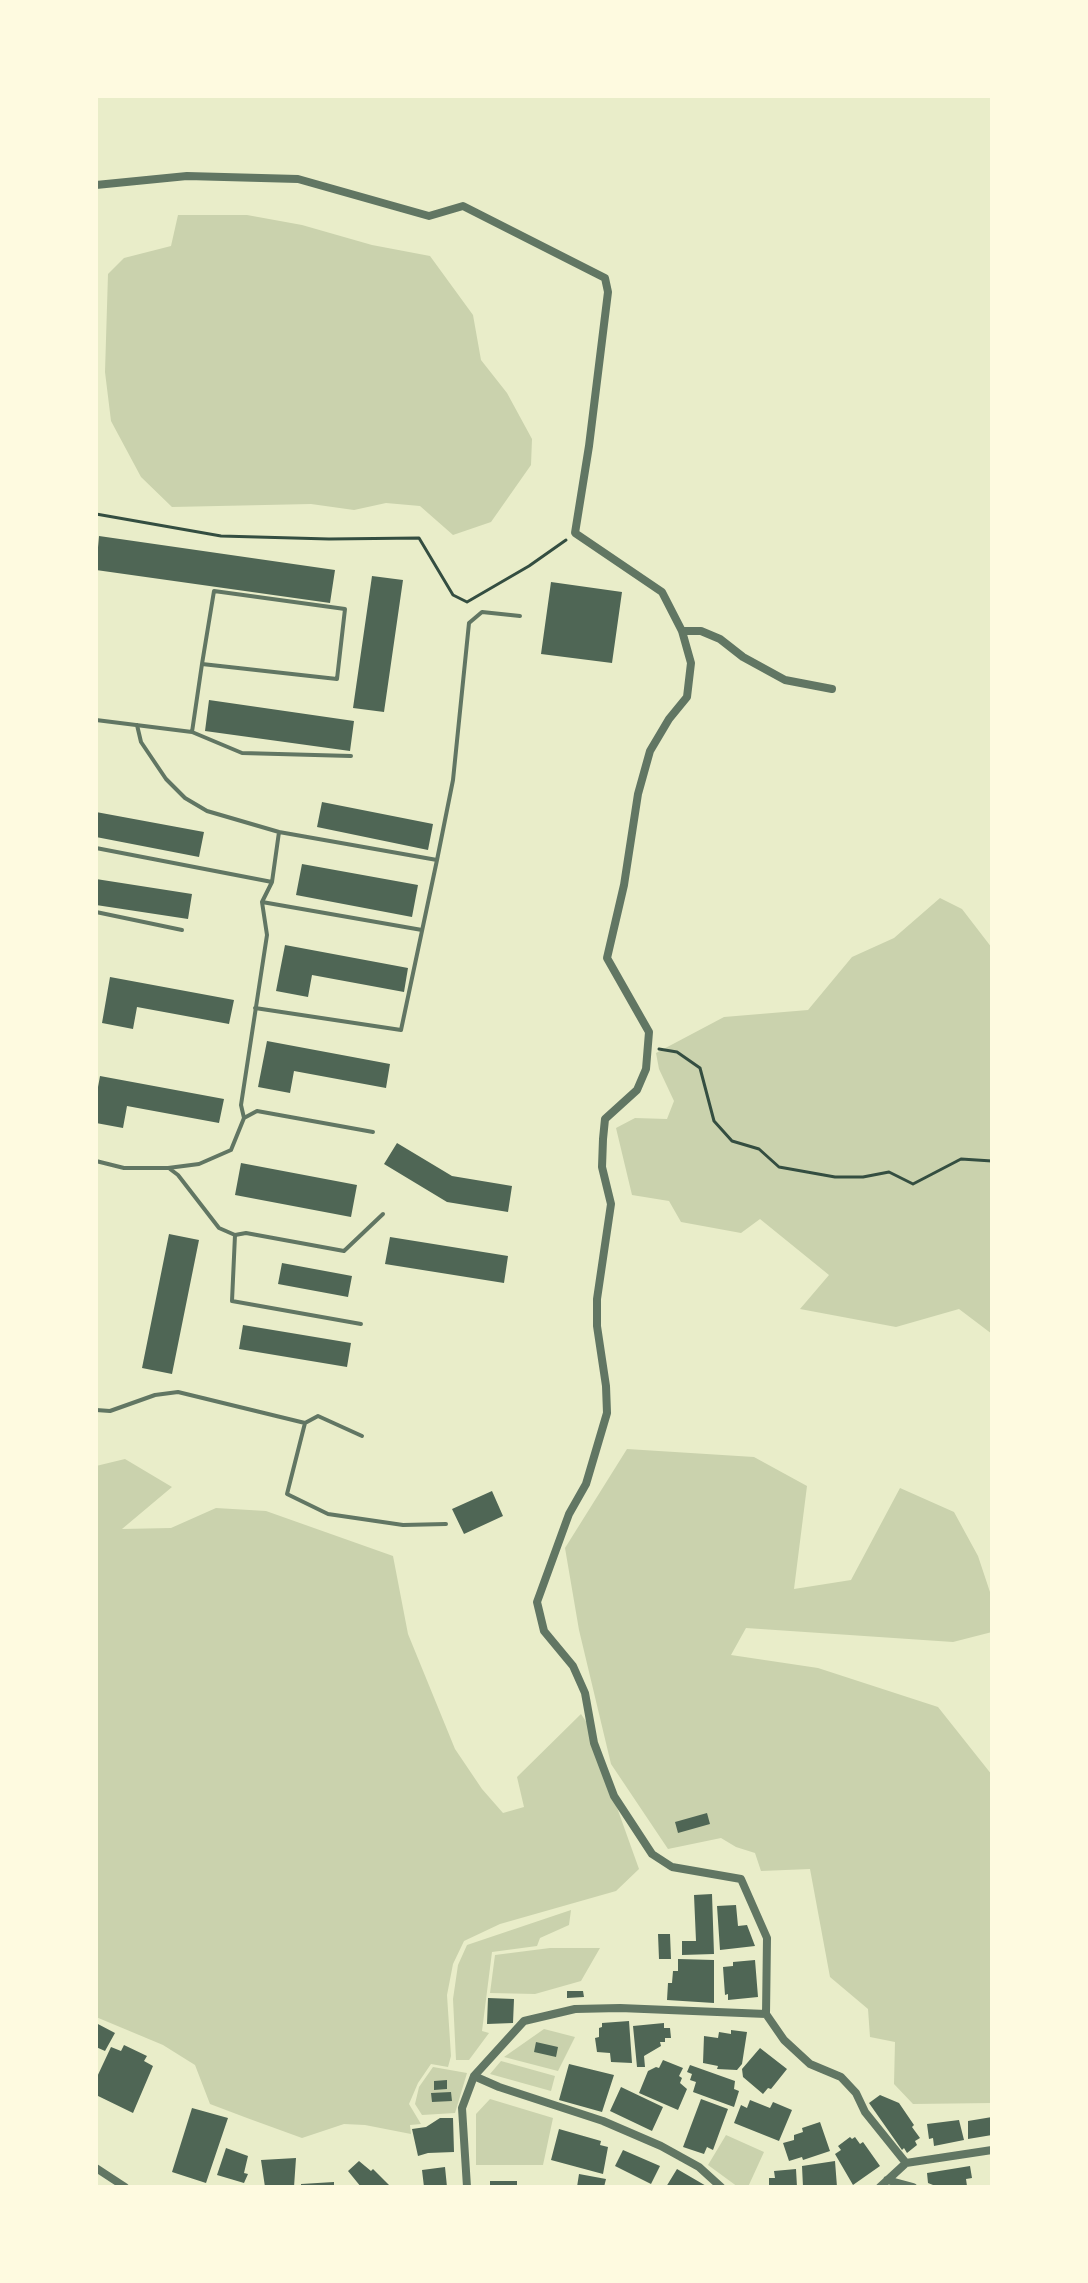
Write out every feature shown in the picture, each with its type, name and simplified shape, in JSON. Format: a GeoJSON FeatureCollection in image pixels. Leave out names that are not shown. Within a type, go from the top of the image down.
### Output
{"type":"FeatureCollection","features":[{"type":"Feature","properties":{"kind":"street"},"geometry":{"type":"LineString","coordinates":[[96,185],[187,176],[298,179],[429,216],[463,206],[605,278],[608,292],[575,533],[662,592],[682,631],[691,663],[687,697],[669,719],[650,751],[638,794],[624,885],[607,958],[649,1032],[646,1069],[637,1090],[605,1119],[602,1167],[611,1204],[597,1299],[597,1326],[607,1413],[586,1484],[569,1514],[537,1602],[544,1631],[573,1666],[585,1693],[594,1743],[614,1796],[652,1854],[672,1867],[741,1879],[767,1938],[766,2014],[784,2040],[810,2064],[841,2077],[906,2163]]}},
{"type":"Feature","properties":{"kind":"street"},"geometry":{"type":"LineString","coordinates":[[682,631],[701,631],[720,639],[743,657],[785,680],[832,689]]}},
{"type":"Feature","properties":{"kind":"street"},"geometry":{"type":"LineString","coordinates":[[467,2187],[462,2108],[474,2076],[524,2021],[575,2009],[766,2014]]}},
{"type":"Feature","properties":{"kind":"street"},"geometry":{"type":"LineString","coordinates":[[474,2076],[603,2121],[661,2146],[699,2167],[721,2187]]}},
{"type":"Feature","properties":{"kind":"street"},"geometry":{"type":"LineString","coordinates":[[880,2187],[906,2163],[992,2150]]}},
{"type":"Feature","properties":{"kind":"street"},"geometry":{"type":"LineString","coordinates":[[96,2168],[125,2187]]}},
{"type":"Feature","properties":{"kind":"street"},"geometry":{"type":"LineString","coordinates":[[887,2180],[913,2187]]}},
{"type":"Feature","properties":{"kind":"lane"},"geometry":{"type":"LineString","coordinates":[[192,732],[202,664],[214,591],[345,609],[337,679],[202,664]]}},
{"type":"Feature","properties":{"kind":"lane"},"geometry":{"type":"LineString","coordinates":[[254,1008],[401,1030],[453,780],[469,623],[482,612],[520,616]]}},
{"type":"Feature","properties":{"kind":"lane"},"geometry":{"type":"LineString","coordinates":[[96,720],[192,732],[242,753],[351,756]]}},
{"type":"Feature","properties":{"kind":"lane"},"geometry":{"type":"LineString","coordinates":[[137,725],[141,742],[166,779],[185,798],[207,811],[279,832],[437,860]]}},
{"type":"Feature","properties":{"kind":"lane"},"geometry":{"type":"LineString","coordinates":[[96,1161],[124,1168],[168,1168],[199,1164],[231,1150],[244,1118],[241,1105],[267,935],[262,902],[272,882],[279,832]]}},
{"type":"Feature","properties":{"kind":"lane"},"geometry":{"type":"LineString","coordinates":[[96,848],[272,882]]}},
{"type":"Feature","properties":{"kind":"lane"},"geometry":{"type":"LineString","coordinates":[[262,902],[422,930]]}},
{"type":"Feature","properties":{"kind":"lane"},"geometry":{"type":"LineString","coordinates":[[96,912],[182,930]]}},
{"type":"Feature","properties":{"kind":"lane"},"geometry":{"type":"LineString","coordinates":[[244,1118],[257,1111],[373,1132]]}},
{"type":"Feature","properties":{"kind":"lane"},"geometry":{"type":"LineString","coordinates":[[168,1168],[178,1175],[219,1228],[235,1235],[246,1233],[344,1251],[383,1214]]}},
{"type":"Feature","properties":{"kind":"lane"},"geometry":{"type":"LineString","coordinates":[[235,1235],[232,1301],[361,1324]]}},
{"type":"Feature","properties":{"kind":"lane"},"geometry":{"type":"LineString","coordinates":[[96,1410],[110,1411],[155,1395],[178,1392],[305,1423],[318,1416],[362,1436]]}},
{"type":"Feature","properties":{"kind":"lane"},"geometry":{"type":"LineString","coordinates":[[305,1423],[287,1494],[328,1514],[403,1525],[446,1524]]}},
{"type":"Feature","properties":{"kind":"path"},"geometry":{"type":"LineString","coordinates":[[96,514],[221,536],[419,538],[453,595],[467,602],[529,566],[575,533]]}},
{"type":"Feature","properties":{"kind":"path"},"geometry":{"type":"LineString","coordinates":[[648,1046],[677,1052],[700,1068],[714,1121],[732,1141],[759,1149],[779,1167],[835,1177],[863,1177],[889,1172],[913,1184],[961,1159],[992,1161]]}},
{"type":"Feature","properties":{"kind":"green space"},"geometry":{"type":"Polygon","coordinates":[[[178,215],[247,215],[430,256],[473,315],[481,360],[507,393],[532,439],[531,465],[491,522],[453,535],[420,506],[386,503],[354,510],[311,504],[172,507],[141,477],[111,421],[105,372],[108,274],[124,258],[171,246],[178,215]]]}},
{"type":"Feature","properties":{"kind":"green space"},"geometry":{"type":"Polygon","coordinates":[[[940,898],[962,909],[992,948],[992,1334],[959,1309],[896,1327],[800,1309],[829,1275],[760,1219],[741,1233],[681,1222],[669,1201],[632,1195],[616,1128],[635,1118],[667,1119],[674,1101],[659,1069],[656,1053],[724,1017],[808,1010],[852,957],[894,938],[940,898]]]}},
{"type":"Feature","properties":{"kind":"green space"},"geometry":{"type":"Polygon","coordinates":[[[627,1449],[754,1457],[807,1486],[794,1589],[851,1580],[900,1488],[954,1512],[978,1556],[992,1598],[992,1632],[953,1642],[746,1628],[731,1655],[818,1668],[938,1707],[992,1775],[992,2103],[913,2104],[894,2084],[895,2042],[870,2037],[868,2009],[830,1977],[810,1869],[761,1871],[755,1853],[721,1838],[668,1849],[611,1764],[579,1630],[565,1548],[627,1449]]]}},
{"type":"Feature","properties":{"kind":"green space"},"geometry":{"type":"Polygon","coordinates":[[[125,1459],[172,1487],[122,1529],[171,1528],[216,1508],[266,1511],[393,1556],[408,1634],[455,1749],[503,1813],[524,1807],[517,1777],[581,1714],[593,1732],[639,1869],[616,1891],[500,1924],[464,1941],[453,1964],[447,1995],[451,2056],[448,2067],[431,2064],[418,2083],[409,2104],[421,2124],[410,2125],[411,2134],[344,2124],[302,2138],[247,2118],[210,2104],[195,2065],[163,2045],[96,2017],[96,1466],[125,1459]]]}},
{"type":"Feature","properties":{"kind":"green space"},"geometry":{"type":"Polygon","coordinates":[[[571,1910],[569,1925],[540,1938],[537,1946],[492,1952],[482,2031],[489,2033],[469,2060],[456,2060],[453,1999],[458,1965],[467,1945],[571,1910]]]}},
{"type":"Feature","properties":{"kind":"green space"},"geometry":{"type":"Polygon","coordinates":[[[550,1948],[600,1948],[581,1981],[535,1994],[490,1993],[495,1955],[550,1948]]]}},
{"type":"Feature","properties":{"kind":"green space"},"geometry":{"type":"Polygon","coordinates":[[[544,2029],[575,2037],[558,2071],[504,2057],[544,2029]]]}},
{"type":"Feature","properties":{"kind":"green space"},"geometry":{"type":"Polygon","coordinates":[[[501,2061],[555,2076],[551,2091],[490,2074],[501,2061]]]}},
{"type":"Feature","properties":{"kind":"green space"},"geometry":{"type":"Polygon","coordinates":[[[433,2067],[467,2073],[455,2113],[422,2115],[415,2104],[419,2087],[433,2067]]]}},
{"type":"Feature","properties":{"kind":"green space"},"geometry":{"type":"Polygon","coordinates":[[[490,2099],[553,2118],[543,2165],[476,2165],[476,2114],[490,2099]]]}},
{"type":"Feature","properties":{"kind":"green space"},"geometry":{"type":"Polygon","coordinates":[[[726,2135],[764,2152],[748,2187],[738,2187],[708,2165],[726,2135]]]}},
{"type":"Feature","properties":{"kind":"building"},"geometry":{"type":"Polygon","coordinates":[[[99,536],[335,570],[330,603],[96,570],[99,536]]]}},
{"type":"Feature","properties":{"kind":"building"},"geometry":{"type":"Polygon","coordinates":[[[372,576],[403,580],[384,712],[353,708],[372,576]]]}},
{"type":"Feature","properties":{"kind":"building"},"geometry":{"type":"Polygon","coordinates":[[[551,582],[622,592],[612,663],[541,654],[551,582]]]}},
{"type":"Feature","properties":{"kind":"building"},"geometry":{"type":"Polygon","coordinates":[[[209,700],[354,721],[350,751],[205,731],[209,700]]]}},
{"type":"Feature","properties":{"kind":"building"},"geometry":{"type":"Polygon","coordinates":[[[322,802],[433,824],[428,850],[317,827],[322,802]]]}},
{"type":"Feature","properties":{"kind":"building"},"geometry":{"type":"Polygon","coordinates":[[[96,812],[204,832],[199,857],[96,837],[96,812]]]}},
{"type":"Feature","properties":{"kind":"building"},"geometry":{"type":"Polygon","coordinates":[[[302,864],[418,885],[412,917],[296,895],[302,864]]]}},
{"type":"Feature","properties":{"kind":"building"},"geometry":{"type":"Polygon","coordinates":[[[96,879],[192,894],[188,919],[96,905],[96,879]]]}},
{"type":"Feature","properties":{"kind":"building"},"geometry":{"type":"Polygon","coordinates":[[[285,945],[408,968],[404,992],[312,975],[308,997],[276,991],[285,945]]]}},
{"type":"Feature","properties":{"kind":"building"},"geometry":{"type":"Polygon","coordinates":[[[110,977],[234,1000],[229,1024],[137,1007],[133,1029],[102,1023],[110,977]]]}},
{"type":"Feature","properties":{"kind":"building"},"geometry":{"type":"Polygon","coordinates":[[[267,1041],[390,1064],[386,1088],[294,1071],[290,1093],[258,1087],[267,1041]]]}},
{"type":"Feature","properties":{"kind":"building"},"geometry":{"type":"Polygon","coordinates":[[[100,1076],[224,1099],[219,1123],[127,1106],[123,1128],[96,1123],[100,1076]]]}},
{"type":"Feature","properties":{"kind":"building"},"geometry":{"type":"Polygon","coordinates":[[[397,1143],[452,1176],[512,1186],[508,1212],[447,1202],[384,1164],[397,1143]]]}},
{"type":"Feature","properties":{"kind":"building"},"geometry":{"type":"Polygon","coordinates":[[[241,1163],[357,1185],[351,1217],[235,1195],[241,1163]]]}},
{"type":"Feature","properties":{"kind":"building"},"geometry":{"type":"Polygon","coordinates":[[[169,1234],[199,1240],[172,1374],[142,1368],[169,1234]]]}},
{"type":"Feature","properties":{"kind":"building"},"geometry":{"type":"Polygon","coordinates":[[[390,1237],[508,1256],[504,1283],[385,1264],[390,1237]]]}},
{"type":"Feature","properties":{"kind":"building"},"geometry":{"type":"Polygon","coordinates":[[[282,1263],[352,1276],[348,1297],[278,1284],[282,1263]]]}},
{"type":"Feature","properties":{"kind":"building"},"geometry":{"type":"Polygon","coordinates":[[[243,1325],[351,1343],[347,1367],[239,1349],[243,1325]]]}},
{"type":"Feature","properties":{"kind":"building"},"geometry":{"type":"Polygon","coordinates":[[[492,1491],[503,1516],[464,1534],[452,1509],[492,1491]]]}},
{"type":"Feature","properties":{"kind":"building"},"geometry":{"type":"Polygon","coordinates":[[[707,1813],[710,1824],[678,1833],[675,1822],[707,1813]]]}},
{"type":"Feature","properties":{"kind":"building"},"geometry":{"type":"Polygon","coordinates":[[[712,1894],[714,1954],[682,1955],[682,1941],[696,1941],[694,1895],[712,1894]]]}},
{"type":"Feature","properties":{"kind":"building"},"geometry":{"type":"Polygon","coordinates":[[[736,1905],[738,1926],[747,1925],[755,1946],[720,1950],[717,1906],[736,1905]]]}},
{"type":"Feature","properties":{"kind":"building"},"geometry":{"type":"Polygon","coordinates":[[[658,1934],[670,1934],[671,1959],[659,1959],[658,1934]]]}},
{"type":"Feature","properties":{"kind":"building"},"geometry":{"type":"Polygon","coordinates":[[[678,1959],[714,1960],[714,2003],[667,2000],[668,1983],[672,1983],[673,1971],[678,1971],[678,1959]]]}},
{"type":"Feature","properties":{"kind":"building"},"geometry":{"type":"Polygon","coordinates":[[[755,1960],[758,1997],[728,2000],[723,1967],[733,1966],[733,1962],[755,1960]]]}},
{"type":"Feature","properties":{"kind":"building"},"geometry":{"type":"Polygon","coordinates":[[[567,1991],[583,1991],[584,1997],[567,1998],[567,1991]]]}},
{"type":"Feature","properties":{"kind":"building"},"geometry":{"type":"Polygon","coordinates":[[[488,1998],[514,1999],[513,2023],[487,2024],[488,1998]]]}},
{"type":"Feature","properties":{"kind":"building"},"geometry":{"type":"Polygon","coordinates":[[[629,2021],[632,2063],[611,2062],[610,2053],[597,2052],[595,2038],[599,2037],[599,2028],[602,2023],[629,2021]]]}},
{"type":"Feature","properties":{"kind":"building"},"geometry":{"type":"Polygon","coordinates":[[[96,2023],[115,2033],[105,2051],[96,2047],[96,2023]]]}},
{"type":"Feature","properties":{"kind":"building"},"geometry":{"type":"Polygon","coordinates":[[[664,2023],[664,2028],[670,2028],[671,2038],[665,2038],[665,2042],[660,2042],[661,2046],[644,2056],[645,2067],[637,2067],[633,2026],[664,2023]]]}},
{"type":"Feature","properties":{"kind":"building"},"geometry":{"type":"Polygon","coordinates":[[[731,2030],[747,2032],[742,2064],[737,2070],[717,2069],[718,2066],[703,2063],[704,2036],[718,2038],[719,2032],[731,2034],[731,2030]]]}},
{"type":"Feature","properties":{"kind":"building"},"geometry":{"type":"Polygon","coordinates":[[[536,2042],[558,2047],[556,2057],[534,2052],[536,2042]]]}},
{"type":"Feature","properties":{"kind":"building"},"geometry":{"type":"Polygon","coordinates":[[[124,2045],[147,2056],[144,2061],[153,2066],[133,2113],[96,2095],[96,2079],[111,2047],[121,2051],[124,2045]]]}},
{"type":"Feature","properties":{"kind":"building"},"geometry":{"type":"Polygon","coordinates":[[[760,2048],[787,2069],[763,2094],[743,2077],[742,2069],[760,2048]]]}},
{"type":"Feature","properties":{"kind":"building"},"geometry":{"type":"Polygon","coordinates":[[[663,2060],[683,2068],[680,2083],[687,2089],[678,2110],[639,2093],[648,2071],[659,2068],[663,2060]]]}},
{"type":"Feature","properties":{"kind":"building"},"geometry":{"type":"Polygon","coordinates":[[[569,2064],[614,2075],[602,2112],[559,2100],[569,2064]]]}},
{"type":"Feature","properties":{"kind":"building"},"geometry":{"type":"Polygon","coordinates":[[[690,2065],[735,2081],[734,2089],[739,2091],[734,2107],[693,2092],[696,2082],[690,2080],[692,2074],[687,2072],[690,2065]]]}},
{"type":"Feature","properties":{"kind":"building"},"geometry":{"type":"Polygon","coordinates":[[[447,2080],[447,2089],[434,2090],[434,2081],[447,2080]]]}},
{"type":"Feature","properties":{"kind":"building"},"geometry":{"type":"Polygon","coordinates":[[[621,2087],[663,2107],[652,2131],[610,2111],[621,2087]]]}},
{"type":"Feature","properties":{"kind":"building"},"geometry":{"type":"Polygon","coordinates":[[[451,2092],[452,2101],[432,2102],[431,2093],[451,2092]]]}},
{"type":"Feature","properties":{"kind":"building"},"geometry":{"type":"Polygon","coordinates":[[[880,2095],[899,2103],[914,2125],[912,2127],[920,2138],[907,2153],[869,2103],[880,2095]]]}},
{"type":"Feature","properties":{"kind":"building"},"geometry":{"type":"Polygon","coordinates":[[[701,2099],[728,2109],[713,2150],[707,2147],[704,2154],[683,2147],[701,2099]]]}},
{"type":"Feature","properties":{"kind":"building"},"geometry":{"type":"Polygon","coordinates":[[[750,2100],[770,2108],[773,2102],[792,2110],[779,2141],[734,2123],[741,2105],[747,2108],[750,2100]]]}},
{"type":"Feature","properties":{"kind":"building"},"geometry":{"type":"Polygon","coordinates":[[[192,2108],[228,2118],[206,2183],[172,2172],[192,2108]]]}},
{"type":"Feature","properties":{"kind":"building"},"geometry":{"type":"Polygon","coordinates":[[[992,2117],[992,2135],[968,2139],[968,2121],[992,2117]]]}},
{"type":"Feature","properties":{"kind":"building"},"geometry":{"type":"Polygon","coordinates":[[[440,2118],[453,2118],[454,2152],[418,2156],[412,2129],[426,2127],[440,2118]]]}},
{"type":"Feature","properties":{"kind":"building"},"geometry":{"type":"Polygon","coordinates":[[[959,2120],[964,2140],[934,2146],[933,2138],[929,2139],[927,2124],[959,2120]]]}},
{"type":"Feature","properties":{"kind":"building"},"geometry":{"type":"Polygon","coordinates":[[[820,2122],[830,2151],[789,2161],[783,2143],[794,2140],[794,2135],[803,2132],[802,2128],[820,2122]]]}},
{"type":"Feature","properties":{"kind":"building"},"geometry":{"type":"Polygon","coordinates":[[[559,2129],[601,2141],[600,2145],[608,2147],[603,2174],[551,2160],[559,2129]]]}},
{"type":"Feature","properties":{"kind":"building"},"geometry":{"type":"Polygon","coordinates":[[[855,2137],[860,2144],[863,2142],[880,2166],[853,2185],[835,2154],[841,2150],[838,2146],[855,2137]]]}},
{"type":"Feature","properties":{"kind":"building"},"geometry":{"type":"Polygon","coordinates":[[[226,2148],[248,2156],[244,2173],[248,2174],[244,2183],[217,2175],[226,2148]]]}},
{"type":"Feature","properties":{"kind":"building"},"geometry":{"type":"Polygon","coordinates":[[[623,2150],[660,2166],[651,2184],[615,2166],[623,2150]]]}},
{"type":"Feature","properties":{"kind":"building"},"geometry":{"type":"Polygon","coordinates":[[[296,2158],[294,2187],[265,2187],[261,2160],[296,2158]]]}},
{"type":"Feature","properties":{"kind":"building"},"geometry":{"type":"Polygon","coordinates":[[[359,2161],[371,2171],[373,2169],[391,2187],[361,2187],[348,2171],[359,2161]]]}},
{"type":"Feature","properties":{"kind":"building"},"geometry":{"type":"Polygon","coordinates":[[[835,2161],[837,2187],[803,2187],[802,2166],[835,2161]]]}},
{"type":"Feature","properties":{"kind":"building"},"geometry":{"type":"Polygon","coordinates":[[[970,2166],[972,2178],[966,2179],[967,2186],[938,2187],[928,2183],[927,2173],[970,2166]]]}},
{"type":"Feature","properties":{"kind":"building"},"geometry":{"type":"Polygon","coordinates":[[[445,2167],[447,2187],[424,2187],[422,2170],[445,2167]]]}},
{"type":"Feature","properties":{"kind":"building"},"geometry":{"type":"Polygon","coordinates":[[[677,2169],[708,2187],[666,2187],[677,2169]]]}},
{"type":"Feature","properties":{"kind":"building"},"geometry":{"type":"Polygon","coordinates":[[[796,2169],[797,2187],[769,2187],[769,2178],[775,2178],[774,2171],[796,2169]]]}},
{"type":"Feature","properties":{"kind":"building"},"geometry":{"type":"Polygon","coordinates":[[[579,2174],[606,2179],[604,2187],[577,2187],[579,2174]]]}},
{"type":"Feature","properties":{"kind":"building"},"geometry":{"type":"Polygon","coordinates":[[[490,2181],[517,2181],[517,2187],[490,2187],[490,2181]]]}},
{"type":"Feature","properties":{"kind":"building"},"geometry":{"type":"Polygon","coordinates":[[[334,2182],[334,2187],[301,2187],[301,2184],[334,2182]]]}}]}
